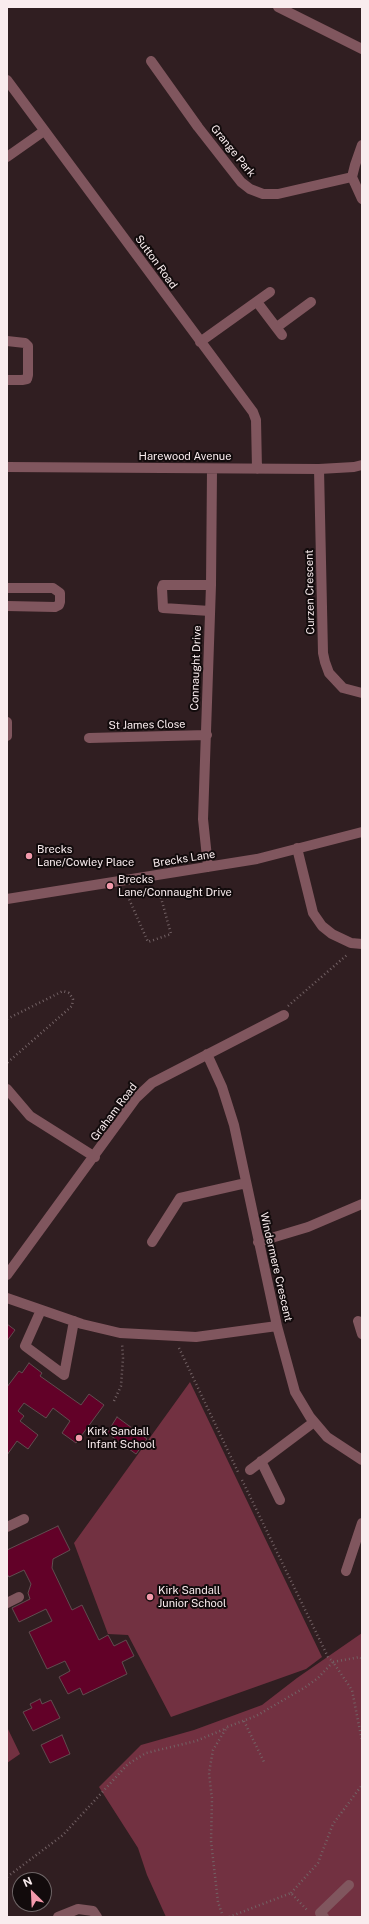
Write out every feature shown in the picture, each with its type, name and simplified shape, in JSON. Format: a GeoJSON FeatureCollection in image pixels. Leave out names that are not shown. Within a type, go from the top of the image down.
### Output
{"type":"FeatureCollection","features":[{"type":"Feature","properties":{"kind":"street"},"geometry":{"type":"LineString","coordinates":[[278,7],[362,49]]}},
{"type":"Feature","properties":{"kind":"street","name":"Grange Park"},"geometry":{"type":"LineString","coordinates":[[151,61],[198,127],[241,182],[250,189],[263,194],[278,194],[352,177]]}},
{"type":"Feature","properties":{"kind":"street","name":"Sutton Road"},"geometry":{"type":"LineString","coordinates":[[7,80],[253,412],[256,420],[257,469]]}},
{"type":"Feature","properties":{"kind":"street"},"geometry":{"type":"LineString","coordinates":[[7,157],[44,131]]}},
{"type":"Feature","properties":{"kind":"street"},"geometry":{"type":"LineString","coordinates":[[360,149],[352,177],[362,199]]}},
{"type":"Feature","properties":{"kind":"street"},"geometry":{"type":"LineString","coordinates":[[200,342],[270,292]]}},
{"type":"Feature","properties":{"kind":"street"},"geometry":{"type":"LineString","coordinates":[[257,302],[279,331],[311,302]]}},
{"type":"Feature","properties":{"kind":"street"},"geometry":{"type":"LineString","coordinates":[[7,342],[25,343],[28,346],[27,379],[7,380]]}},
{"type":"Feature","properties":{"kind":"street","name":"Harewood Avenue"},"geometry":{"type":"LineString","coordinates":[[7,467],[212,470],[319,469],[354,467],[362,465]]}},
{"type":"Feature","properties":{"kind":"street","name":"Curzen Crescent"},"geometry":{"type":"LineString","coordinates":[[319,469],[323,652],[329,673],[343,688],[362,694]]}},
{"type":"Feature","properties":{"kind":"street","name":"Connaught Drive"},"geometry":{"type":"LineString","coordinates":[[208,867],[203,819],[211,585],[212,470]]}},
{"type":"Feature","properties":{"kind":"street"},"geometry":{"type":"LineString","coordinates":[[210,611],[163,608],[162,588],[163,585],[166,584],[211,585]]}},
{"type":"Feature","properties":{"kind":"street"},"geometry":{"type":"LineString","coordinates":[[7,588],[53,588],[60,593],[59,605],[55,607],[7,606]]}},
{"type":"Feature","properties":{"kind":"street"},"geometry":{"type":"LineString","coordinates":[[7,722],[7,736]]}},
{"type":"Feature","properties":{"kind":"street","name":"St James Close"},"geometry":{"type":"LineString","coordinates":[[89,738],[207,735]]}},
{"type":"Feature","properties":{"kind":"street","name":"Brecks Lane"},"geometry":{"type":"LineString","coordinates":[[7,899],[257,859],[362,832]]}},
{"type":"Feature","properties":{"kind":"street"},"geometry":{"type":"LineString","coordinates":[[298,848],[313,913],[322,926],[332,934],[351,943],[361,944]]}},
{"type":"Feature","properties":{"kind":"street","name":"Graham Road"},"geometry":{"type":"LineString","coordinates":[[7,1275],[95,1157],[136,1098],[152,1083],[284,1015]]}},
{"type":"Feature","properties":{"kind":"street","name":"Windermere Crescent"},"geometry":{"type":"LineString","coordinates":[[207,1054],[222,1087],[234,1125],[277,1326],[295,1392],[314,1422],[326,1436],[362,1460]]}},
{"type":"Feature","properties":{"kind":"street"},"geometry":{"type":"LineString","coordinates":[[7,1089],[30,1116],[95,1157]]}},
{"type":"Feature","properties":{"kind":"street"},"geometry":{"type":"LineString","coordinates":[[152,1242],[180,1198],[246,1183]]}},
{"type":"Feature","properties":{"kind":"street"},"geometry":{"type":"LineString","coordinates":[[258,1242],[308,1227],[362,1204]]}},
{"type":"Feature","properties":{"kind":"street"},"geometry":{"type":"LineString","coordinates":[[7,1298],[74,1321],[120,1333],[173,1337],[196,1337],[277,1326]]}},
{"type":"Feature","properties":{"kind":"street"},"geometry":{"type":"LineString","coordinates":[[41,1310],[25,1346],[64,1375],[74,1321]]}},
{"type":"Feature","properties":{"kind":"street"},"geometry":{"type":"LineString","coordinates":[[358,1321],[362,1334]]}},
{"type":"Feature","properties":{"kind":"street"},"geometry":{"type":"LineString","coordinates":[[250,1470],[314,1422]]}},
{"type":"Feature","properties":{"kind":"street"},"geometry":{"type":"LineString","coordinates":[[261,1461],[280,1500]]}},
{"type":"Feature","properties":{"kind":"street"},"geometry":{"type":"LineString","coordinates":[[7,1527],[24,1519]]}},
{"type":"Feature","properties":{"kind":"street"},"geometry":{"type":"LineString","coordinates":[[346,1571],[362,1523]]}},
{"type":"Feature","properties":{"kind":"street"},"geometry":{"type":"LineString","coordinates":[[7,1603],[19,1597]]}},
{"type":"Feature","properties":{"kind":"street"},"geometry":{"type":"LineString","coordinates":[[324,1917],[320,1913],[349,1885]]}},
{"type":"Feature","properties":{"kind":"street"},"geometry":{"type":"LineString","coordinates":[[58,1917],[78,1909],[93,1911],[97,1917]]}},
{"type":"Feature","properties":{"kind":"path"},"geometry":{"type":"LineString","coordinates":[[121,880],[148,942],[172,934],[154,875]]}},
{"type":"Feature","properties":{"kind":"path"},"geometry":{"type":"LineString","coordinates":[[284,1015],[290,1003],[361,944]]}},
{"type":"Feature","properties":{"kind":"path"},"geometry":{"type":"LineString","coordinates":[[7,1020],[63,991],[69,993],[73,999],[72,1006],[7,1063]]}},
{"type":"Feature","properties":{"kind":"path"},"geometry":{"type":"LineString","coordinates":[[114,1401],[121,1386],[123,1358],[120,1333]]}},
{"type":"Feature","properties":{"kind":"path"},"geometry":{"type":"LineString","coordinates":[[173,1337],[238,1472]]}},
{"type":"Feature","properties":{"kind":"path"},"geometry":{"type":"LineString","coordinates":[[242,1479],[328,1658],[333,1662],[352,1690],[362,1741]]}},
{"type":"Feature","properties":{"kind":"path"},"geometry":{"type":"LineString","coordinates":[[7,1877],[62,1835],[128,1764],[146,1753],[196,1741],[256,1716],[304,1688],[318,1678],[333,1662],[361,1657]]}},
{"type":"Feature","properties":{"kind":"path"},"geometry":{"type":"LineString","coordinates":[[244,1721],[265,1764]]}},
{"type":"Feature","properties":{"kind":"path"},"geometry":{"type":"LineString","coordinates":[[223,1917],[218,1902],[211,1841],[212,1799],[209,1773],[213,1750],[227,1727]]}},
{"type":"Feature","properties":{"kind":"path"},"geometry":{"type":"LineString","coordinates":[[229,1917],[291,1893],[318,1863],[333,1824],[362,1785]]}},
{"type":"Feature","properties":{"kind":"path"},"geometry":{"type":"LineString","coordinates":[[291,1893],[310,1912]]}},
{"type":"Feature","properties":{"kind":"shaded area"},"geometry":{"type":"Polygon","coordinates":[[[190,1382],[322,1657],[306,1669],[171,1717],[128,1635],[108,1634],[74,1543],[190,1382]]]}},
{"type":"Feature","properties":{"kind":"shaded area"},"geometry":{"type":"Polygon","coordinates":[[[362,1633],[362,1916],[166,1917],[147,1875],[138,1848],[99,1787],[141,1745],[194,1730],[262,1705],[297,1678],[362,1633]]]}},
{"type":"Feature","properties":{"kind":"shaded area"},"geometry":{"type":"Polygon","coordinates":[[[7,1727],[20,1754],[7,1763],[7,1727]]]}},
{"type":"Feature","properties":{"kind":"building"},"geometry":{"type":"Polygon","coordinates":[[[7,1324],[15,1330],[7,1341],[7,1324]]]}},
{"type":"Feature","properties":{"kind":"building"},"geometry":{"type":"Polygon","coordinates":[[[29,1363],[42,1373],[40,1376],[81,1405],[89,1394],[104,1405],[76,1443],[62,1433],[70,1421],[53,1408],[46,1418],[24,1403],[18,1411],[24,1416],[20,1421],[38,1435],[28,1449],[17,1441],[7,1455],[7,1387],[19,1371],[22,1373],[29,1363]]]}},
{"type":"Feature","properties":{"kind":"building"},"geometry":{"type":"Polygon","coordinates":[[[117,1417],[147,1439],[136,1454],[107,1433],[117,1417]]]}},
{"type":"Feature","properties":{"kind":"building"},"geometry":{"type":"Polygon","coordinates":[[[58,1526],[70,1550],[53,1559],[52,1568],[72,1610],[82,1605],[99,1640],[108,1635],[114,1646],[126,1640],[134,1656],[122,1662],[127,1674],[83,1695],[80,1688],[68,1694],[59,1677],[70,1671],[65,1661],[47,1669],[29,1632],[52,1621],[46,1609],[19,1622],[12,1608],[30,1599],[28,1593],[31,1584],[24,1570],[9,1577],[7,1574],[7,1550],[58,1526]]]}},
{"type":"Feature","properties":{"kind":"building"},"geometry":{"type":"Polygon","coordinates":[[[40,1699],[42,1704],[51,1700],[60,1718],[33,1731],[23,1712],[32,1708],[30,1704],[40,1699]]]}},
{"type":"Feature","properties":{"kind":"building"},"geometry":{"type":"Polygon","coordinates":[[[62,1735],[70,1754],[50,1763],[41,1745],[62,1735]]]}},
{"type":"Feature","properties":{"kind":"place","name":"Brecks Lane/Cowley Place"},"geometry":{"type":"Point","coordinates":[29,856]}},
{"type":"Feature","properties":{"kind":"place","name":"Brecks Lane/Connaught Drive"},"geometry":{"type":"Point","coordinates":[110,886]}},
{"type":"Feature","properties":{"kind":"place","name":"Kirk Sandall Infant School"},"geometry":{"type":"Point","coordinates":[79,1438]}},
{"type":"Feature","properties":{"kind":"place","name":"Kirk Sandall Junior School"},"geometry":{"type":"Point","coordinates":[150,1597]}}]}
